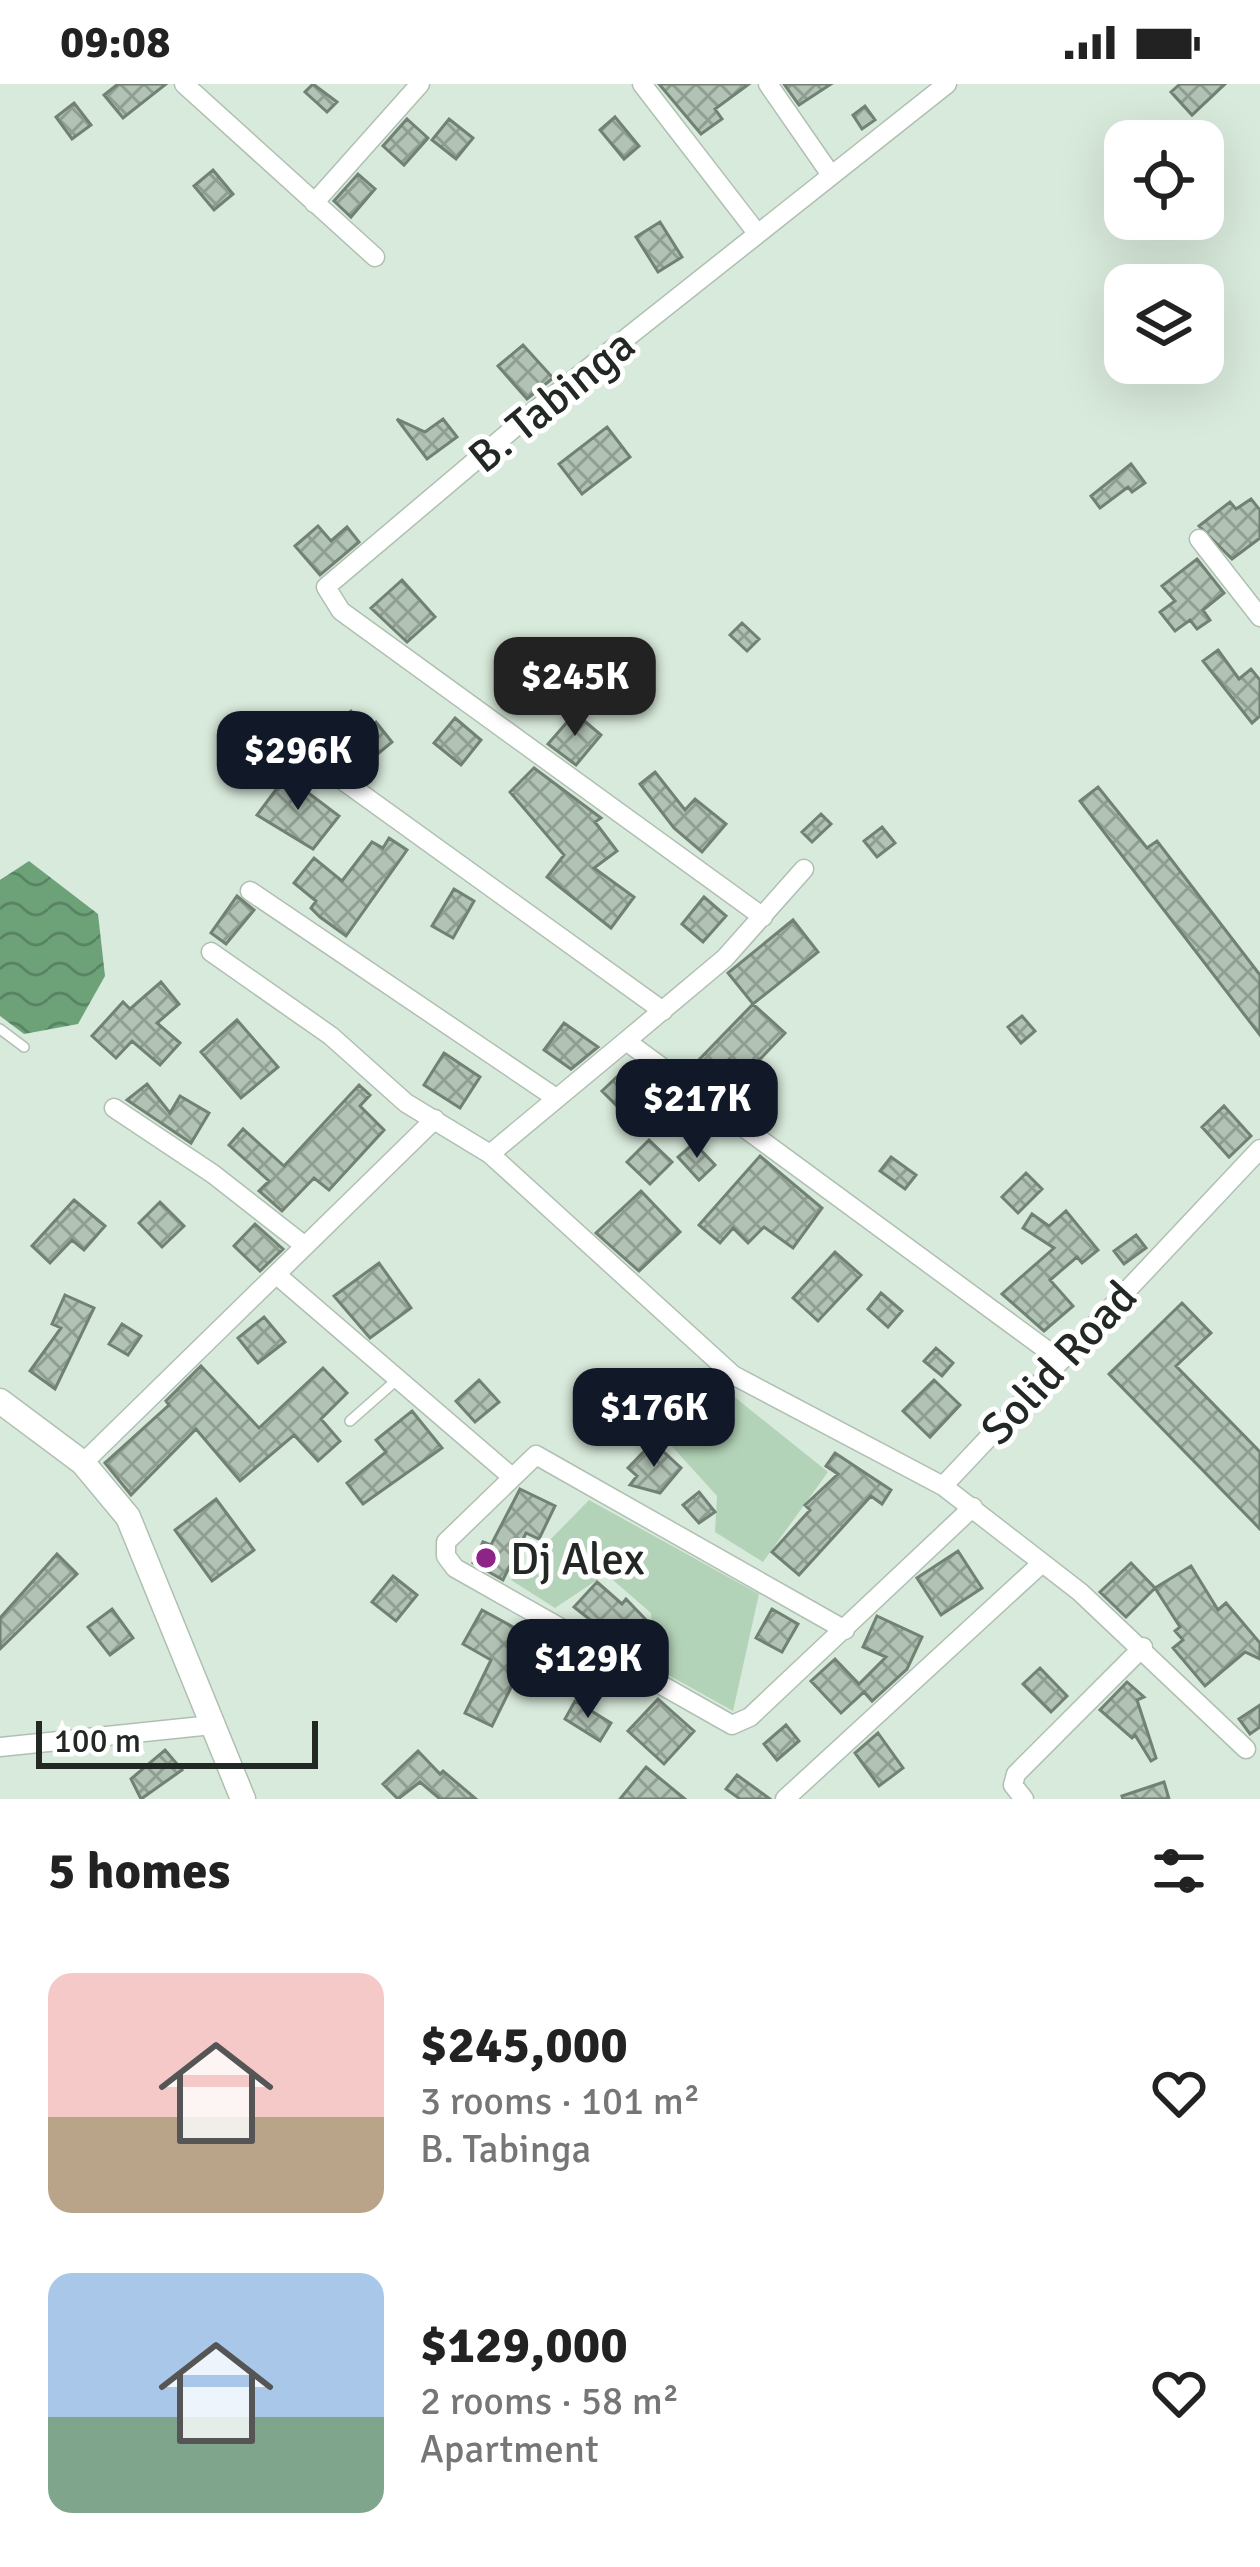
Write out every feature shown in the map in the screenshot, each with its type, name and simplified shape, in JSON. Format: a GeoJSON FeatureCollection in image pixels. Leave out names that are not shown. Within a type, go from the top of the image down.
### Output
{"type":"FeatureCollection","features":[{"type":"Feature","properties":{"kind":"street"},"geometry":{"type":"LineString","coordinates":[[184,84],[375,256]]}},
{"type":"Feature","properties":{"kind":"street"},"geometry":{"type":"LineString","coordinates":[[314,202],[420,84]]}},
{"type":"Feature","properties":{"kind":"street"},"geometry":{"type":"LineString","coordinates":[[642,84],[757,233]]}},
{"type":"Feature","properties":{"kind":"street"},"geometry":{"type":"LineString","coordinates":[[768,84],[831,175]]}},
{"type":"Feature","properties":{"kind":"street","name":"B. Tabinga"},"geometry":{"type":"LineString","coordinates":[[763,916],[334,606],[326,587],[757,233],[947,84]]}},
{"type":"Feature","properties":{"kind":"street"},"geometry":{"type":"LineString","coordinates":[[1199,539],[1260,617]]}},
{"type":"Feature","properties":{"kind":"street"},"geometry":{"type":"LineString","coordinates":[[320,764],[663,1010]]}},
{"type":"Feature","properties":{"kind":"street"},"geometry":{"type":"LineString","coordinates":[[490,1154],[663,1010],[763,916],[804,869]]}},
{"type":"Feature","properties":{"kind":"street"},"geometry":{"type":"LineString","coordinates":[[250,890],[556,1097]]}},
{"type":"Feature","properties":{"kind":"street"},"geometry":{"type":"LineString","coordinates":[[211,952],[331,1036],[372,1078],[490,1154],[733,1375],[943,1486]]}},
{"type":"Feature","properties":{"kind":"street"},"geometry":{"type":"LineString","coordinates":[[626,1041],[1059,1359]]}},
{"type":"Feature","properties":{"kind":"street"},"geometry":{"type":"LineString","coordinates":[[115,1108],[214,1174],[305,1246]]}},
{"type":"Feature","properties":{"kind":"street"},"geometry":{"type":"LineString","coordinates":[[83,1463],[435,1119]]}},
{"type":"Feature","properties":{"kind":"street","name":"Solid Road"},"geometry":{"type":"LineString","coordinates":[[1246,1749],[1143,1647],[943,1486],[1260,1149]]}},
{"type":"Feature","properties":{"kind":"street"},"geometry":{"type":"LineString","coordinates":[[278,1276],[512,1477]]}},
{"type":"Feature","properties":{"kind":"street"},"geometry":{"type":"LineString","coordinates":[[0,1401],[83,1463],[138,1536],[243,1799]]}},
{"type":"Feature","properties":{"kind":"street"},"geometry":{"type":"LineString","coordinates":[[845,1630],[536,1455],[446,1542],[450,1563],[724,1723],[744,1722],[845,1630],[973,1508]]}},
{"type":"Feature","properties":{"kind":"street"},"geometry":{"type":"LineString","coordinates":[[785,1799],[1042,1563]]}},
{"type":"Feature","properties":{"kind":"street"},"geometry":{"type":"LineString","coordinates":[[1024,1799],[1012,1785],[1016,1774],[1143,1647]]}},
{"type":"Feature","properties":{"kind":"street"},"geometry":{"type":"LineString","coordinates":[[0,1747],[212,1725]]}},
{"type":"Feature","properties":{"kind":"lane"},"geometry":{"type":"LineString","coordinates":[[0,1029],[24,1047]]}},
{"type":"Feature","properties":{"kind":"lane"},"geometry":{"type":"LineString","coordinates":[[350,1421],[400,1377]]}},
{"type":"Feature","properties":{"kind":"shaded area"},"geometry":{"type":"Polygon","coordinates":[[[712,1379],[828,1472],[763,1562],[715,1532],[717,1496],[659,1432],[712,1379]]]}},
{"type":"Feature","properties":{"kind":"shaded area"},"geometry":{"type":"Polygon","coordinates":[[[589,1500],[759,1594],[733,1711],[654,1667],[651,1613],[606,1574],[555,1608],[511,1580],[589,1500]]]}},
{"type":"Feature","properties":{"kind":"water"},"geometry":{"type":"Polygon","coordinates":[[[29,861],[98,914],[105,976],[78,1024],[24,1034],[0,1016],[0,880],[29,861]]]}},
{"type":"Feature","properties":{"kind":"building"},"geometry":{"type":"Polygon","coordinates":[[[118,84],[166,84],[123,118],[104,95],[118,84]]]}},
{"type":"Feature","properties":{"kind":"building"},"geometry":{"type":"Polygon","coordinates":[[[313,84],[337,102],[327,112],[305,92],[313,84]]]}},
{"type":"Feature","properties":{"kind":"building"},"geometry":{"type":"Polygon","coordinates":[[[659,84],[749,84],[715,109],[722,119],[701,134],[659,84]]]}},
{"type":"Feature","properties":{"kind":"building"},"geometry":{"type":"Polygon","coordinates":[[[784,84],[831,84],[799,105],[784,84]]]}},
{"type":"Feature","properties":{"kind":"building"},"geometry":{"type":"Polygon","coordinates":[[[1180,84],[1225,84],[1192,115],[1171,92],[1180,84]]]}},
{"type":"Feature","properties":{"kind":"building"},"geometry":{"type":"Polygon","coordinates":[[[74,103],[91,125],[72,139],[56,117],[74,103]]]}},
{"type":"Feature","properties":{"kind":"building"},"geometry":{"type":"Polygon","coordinates":[[[865,106],[875,120],[862,129],[853,115],[865,106]]]}},
{"type":"Feature","properties":{"kind":"building"},"geometry":{"type":"Polygon","coordinates":[[[615,117],[639,146],[624,159],[600,130],[615,117]]]}},
{"type":"Feature","properties":{"kind":"building"},"geometry":{"type":"Polygon","coordinates":[[[407,119],[428,138],[404,165],[383,146],[407,119]]]}},
{"type":"Feature","properties":{"kind":"building"},"geometry":{"type":"Polygon","coordinates":[[[449,119],[473,138],[456,159],[432,140],[449,119]]]}},
{"type":"Feature","properties":{"kind":"building"},"geometry":{"type":"Polygon","coordinates":[[[213,170],[233,194],[214,210],[194,186],[213,170]]]}},
{"type":"Feature","properties":{"kind":"building"},"geometry":{"type":"Polygon","coordinates":[[[358,174],[375,189],[351,217],[334,201],[358,174]]]}},
{"type":"Feature","properties":{"kind":"building"},"geometry":{"type":"Polygon","coordinates":[[[660,222],[682,257],[658,272],[636,237],[660,222]]]}},
{"type":"Feature","properties":{"kind":"building"},"geometry":{"type":"Polygon","coordinates":[[[523,345],[553,378],[527,399],[498,366],[523,345]]]}},
{"type":"Feature","properties":{"kind":"building"},"geometry":{"type":"Polygon","coordinates":[[[397,419],[425,432],[443,419],[457,437],[427,459],[397,419]]]}},
{"type":"Feature","properties":{"kind":"building"},"geometry":{"type":"Polygon","coordinates":[[[607,427],[630,457],[582,494],[559,464],[607,427]]]}},
{"type":"Feature","properties":{"kind":"building"},"geometry":{"type":"Polygon","coordinates":[[[1131,464],[1145,483],[1132,492],[1128,487],[1100,508],[1091,496],[1131,464]]]}},
{"type":"Feature","properties":{"kind":"building"},"geometry":{"type":"Polygon","coordinates":[[[1251,499],[1260,510],[1260,538],[1232,559],[1199,526],[1230,502],[1236,509],[1251,499]]]}},
{"type":"Feature","properties":{"kind":"building"},"geometry":{"type":"Polygon","coordinates":[[[318,526],[331,541],[347,527],[359,542],[320,575],[295,546],[318,526]]]}},
{"type":"Feature","properties":{"kind":"building"},"geometry":{"type":"Polygon","coordinates":[[[1197,559],[1224,593],[1203,610],[1210,620],[1197,629],[1190,620],[1175,631],[1160,612],[1175,601],[1162,586],[1197,559]]]}},
{"type":"Feature","properties":{"kind":"building"},"geometry":{"type":"Polygon","coordinates":[[[402,580],[435,617],[407,642],[371,608],[402,580]]]}},
{"type":"Feature","properties":{"kind":"building"},"geometry":{"type":"Polygon","coordinates":[[[742,623],[759,639],[747,651],[730,635],[742,623]]]}},
{"type":"Feature","properties":{"kind":"building"},"geometry":{"type":"Polygon","coordinates":[[[1218,650],[1239,679],[1251,669],[1260,680],[1260,716],[1252,723],[1203,661],[1218,650]]]}},
{"type":"Feature","properties":{"kind":"building"},"geometry":{"type":"Polygon","coordinates":[[[351,711],[366,730],[376,722],[392,742],[356,772],[337,748],[329,754],[312,739],[351,711]]]}},
{"type":"Feature","properties":{"kind":"building"},"geometry":{"type":"Polygon","coordinates":[[[575,713],[601,735],[576,765],[548,744],[575,713]]]}},
{"type":"Feature","properties":{"kind":"building"},"geometry":{"type":"Polygon","coordinates":[[[455,718],[481,740],[461,765],[434,743],[455,718]]]}},
{"type":"Feature","properties":{"kind":"building"},"geometry":{"type":"Polygon","coordinates":[[[279,727],[293,746],[266,767],[240,739],[253,728],[262,740],[279,727]]]}},
{"type":"Feature","properties":{"kind":"building"},"geometry":{"type":"Polygon","coordinates":[[[534,768],[601,818],[595,822],[617,851],[594,868],[634,897],[611,928],[547,877],[564,855],[510,792],[534,768]]]}},
{"type":"Feature","properties":{"kind":"building"},"geometry":{"type":"Polygon","coordinates":[[[655,772],[685,810],[695,799],[726,824],[702,852],[674,828],[640,784],[655,772]]]}},
{"type":"Feature","properties":{"kind":"building"},"geometry":{"type":"Polygon","coordinates":[[[286,776],[339,816],[313,849],[257,815],[286,776]]]}},
{"type":"Feature","properties":{"kind":"building"},"geometry":{"type":"Polygon","coordinates":[[[1098,787],[1147,848],[1157,841],[1260,975],[1260,1035],[1080,801],[1098,787]]]}},
{"type":"Feature","properties":{"kind":"building"},"geometry":{"type":"Polygon","coordinates":[[[821,814],[831,824],[812,842],[802,832],[821,814]]]}},
{"type":"Feature","properties":{"kind":"building"},"geometry":{"type":"Polygon","coordinates":[[[882,827],[895,843],[877,857],[864,841],[882,827]]]}},
{"type":"Feature","properties":{"kind":"building"},"geometry":{"type":"Polygon","coordinates":[[[389,838],[407,850],[346,936],[311,908],[316,901],[294,883],[314,858],[342,881],[372,842],[383,848],[389,838]]]}},
{"type":"Feature","properties":{"kind":"building"},"geometry":{"type":"Polygon","coordinates":[[[454,889],[474,901],[453,938],[432,926],[454,889]]]}},
{"type":"Feature","properties":{"kind":"building"},"geometry":{"type":"Polygon","coordinates":[[[237,896],[254,910],[226,944],[211,933],[237,896]]]}},
{"type":"Feature","properties":{"kind":"building"},"geometry":{"type":"Polygon","coordinates":[[[704,897],[726,916],[703,942],[682,924],[704,897]]]}},
{"type":"Feature","properties":{"kind":"building"},"geometry":{"type":"Polygon","coordinates":[[[793,920],[818,952],[753,1004],[728,973],[793,920]]]}},
{"type":"Feature","properties":{"kind":"building"},"geometry":{"type":"Polygon","coordinates":[[[161,982],[179,1004],[157,1023],[180,1043],[160,1065],[132,1041],[116,1058],[92,1036],[123,1002],[130,1009],[161,982]]]}},
{"type":"Feature","properties":{"kind":"building"},"geometry":{"type":"Polygon","coordinates":[[[753,1004],[785,1033],[745,1075],[729,1060],[708,1084],[689,1070],[753,1004]]]}},
{"type":"Feature","properties":{"kind":"building"},"geometry":{"type":"Polygon","coordinates":[[[1022,1016],[1035,1031],[1021,1043],[1008,1027],[1022,1016]]]}},
{"type":"Feature","properties":{"kind":"building"},"geometry":{"type":"Polygon","coordinates":[[[237,1020],[278,1067],[241,1098],[201,1052],[237,1020]]]}},
{"type":"Feature","properties":{"kind":"building"},"geometry":{"type":"Polygon","coordinates":[[[564,1023],[598,1047],[571,1069],[544,1050],[564,1023]]]}},
{"type":"Feature","properties":{"kind":"building"},"geometry":{"type":"Polygon","coordinates":[[[444,1053],[480,1077],[460,1108],[424,1085],[444,1053]]]}},
{"type":"Feature","properties":{"kind":"building"},"geometry":{"type":"Polygon","coordinates":[[[623,1071],[658,1107],[638,1127],[602,1091],[623,1071]]]}},
{"type":"Feature","properties":{"kind":"building"},"geometry":{"type":"Polygon","coordinates":[[[147,1084],[170,1113],[180,1096],[209,1113],[191,1143],[127,1100],[147,1084]]]}},
{"type":"Feature","properties":{"kind":"building"},"geometry":{"type":"Polygon","coordinates":[[[359,1085],[370,1095],[360,1106],[384,1130],[329,1190],[314,1178],[282,1211],[259,1191],[269,1181],[229,1145],[243,1129],[284,1166],[359,1085]]]}},
{"type":"Feature","properties":{"kind":"building"},"geometry":{"type":"Polygon","coordinates":[[[1224,1106],[1251,1136],[1229,1157],[1202,1127],[1224,1106]]]}},
{"type":"Feature","properties":{"kind":"building"},"geometry":{"type":"Polygon","coordinates":[[[649,1140],[672,1162],[650,1184],[627,1162],[649,1140]]]}},
{"type":"Feature","properties":{"kind":"building"},"geometry":{"type":"Polygon","coordinates":[[[694,1143],[715,1165],[699,1180],[678,1157],[694,1143]]]}},
{"type":"Feature","properties":{"kind":"building"},"geometry":{"type":"Polygon","coordinates":[[[760,1156],[822,1208],[793,1248],[764,1227],[748,1243],[733,1228],[720,1243],[699,1225],[760,1156]]]}},
{"type":"Feature","properties":{"kind":"building"},"geometry":{"type":"Polygon","coordinates":[[[891,1157],[916,1175],[905,1189],[880,1171],[891,1157]]]}},
{"type":"Feature","properties":{"kind":"building"},"geometry":{"type":"Polygon","coordinates":[[[1026,1173],[1042,1189],[1018,1213],[1002,1197],[1026,1173]]]}},
{"type":"Feature","properties":{"kind":"building"},"geometry":{"type":"Polygon","coordinates":[[[641,1191],[680,1232],[639,1271],[596,1233],[641,1191]]]}},
{"type":"Feature","properties":{"kind":"building"},"geometry":{"type":"Polygon","coordinates":[[[74,1200],[105,1226],[84,1250],[72,1240],[50,1263],[32,1246],[74,1200]]]}},
{"type":"Feature","properties":{"kind":"building"},"geometry":{"type":"Polygon","coordinates":[[[160,1202],[184,1226],[162,1247],[139,1223],[160,1202]]]}},
{"type":"Feature","properties":{"kind":"building"},"geometry":{"type":"Polygon","coordinates":[[[1066,1211],[1098,1250],[1082,1263],[1077,1257],[1050,1280],[1073,1306],[1044,1331],[1002,1294],[1054,1248],[1023,1228],[1032,1214],[1049,1226],[1066,1211]]]}},
{"type":"Feature","properties":{"kind":"building"},"geometry":{"type":"Polygon","coordinates":[[[255,1224],[283,1249],[260,1271],[234,1246],[255,1224]]]}},
{"type":"Feature","properties":{"kind":"building"},"geometry":{"type":"Polygon","coordinates":[[[1136,1235],[1146,1248],[1124,1264],[1114,1251],[1136,1235]]]}},
{"type":"Feature","properties":{"kind":"building"},"geometry":{"type":"Polygon","coordinates":[[[835,1252],[861,1275],[818,1321],[793,1298],[835,1252]]]}},
{"type":"Feature","properties":{"kind":"building"},"geometry":{"type":"Polygon","coordinates":[[[379,1263],[411,1308],[370,1338],[334,1296],[379,1263]]]}},
{"type":"Feature","properties":{"kind":"building"},"geometry":{"type":"Polygon","coordinates":[[[881,1293],[902,1311],[888,1327],[868,1309],[881,1293]]]}},
{"type":"Feature","properties":{"kind":"building"},"geometry":{"type":"Polygon","coordinates":[[[65,1295],[94,1308],[55,1389],[30,1371],[61,1328],[52,1324],[65,1295]]]}},
{"type":"Feature","properties":{"kind":"building"},"geometry":{"type":"Polygon","coordinates":[[[1182,1303],[1211,1333],[1176,1366],[1260,1452],[1260,1529],[1109,1374],[1182,1303]]]}},
{"type":"Feature","properties":{"kind":"building"},"geometry":{"type":"Polygon","coordinates":[[[264,1317],[285,1342],[258,1363],[238,1338],[264,1317]]]}},
{"type":"Feature","properties":{"kind":"building"},"geometry":{"type":"Polygon","coordinates":[[[122,1324],[141,1336],[128,1355],[109,1344],[122,1324]]]}},
{"type":"Feature","properties":{"kind":"building"},"geometry":{"type":"Polygon","coordinates":[[[936,1348],[953,1363],[942,1376],[924,1361],[936,1348]]]}},
{"type":"Feature","properties":{"kind":"building"},"geometry":{"type":"Polygon","coordinates":[[[201,1366],[259,1428],[323,1368],[347,1393],[321,1419],[340,1441],[318,1461],[294,1435],[240,1481],[196,1429],[131,1495],[105,1463],[169,1405],[166,1401],[201,1366]]]}},
{"type":"Feature","properties":{"kind":"building"},"geometry":{"type":"Polygon","coordinates":[[[479,1380],[499,1402],[475,1422],[456,1401],[479,1380]]]}},
{"type":"Feature","properties":{"kind":"building"},"geometry":{"type":"Polygon","coordinates":[[[934,1380],[960,1405],[930,1437],[903,1411],[934,1380]]]}},
{"type":"Feature","properties":{"kind":"building"},"geometry":{"type":"Polygon","coordinates":[[[412,1411],[442,1448],[363,1504],[347,1483],[386,1452],[376,1440],[412,1411]]]}},
{"type":"Feature","properties":{"kind":"building"},"geometry":{"type":"Polygon","coordinates":[[[653,1442],[681,1468],[660,1493],[630,1485],[637,1476],[628,1468],[653,1442]]]}},
{"type":"Feature","properties":{"kind":"building"},"geometry":{"type":"Polygon","coordinates":[[[835,1453],[891,1490],[882,1504],[871,1496],[799,1575],[772,1552],[810,1510],[805,1505],[838,1474],[826,1466],[835,1453]]]}},
{"type":"Feature","properties":{"kind":"building"},"geometry":{"type":"Polygon","coordinates":[[[520,1489],[555,1506],[539,1539],[526,1533],[503,1580],[473,1563],[483,1542],[491,1545],[520,1489]]]}},
{"type":"Feature","properties":{"kind":"building"},"geometry":{"type":"Polygon","coordinates":[[[699,1492],[715,1512],[699,1523],[683,1505],[699,1492]]]}},
{"type":"Feature","properties":{"kind":"building"},"geometry":{"type":"Polygon","coordinates":[[[216,1499],[254,1550],[212,1581],[175,1530],[216,1499]]]}},
{"type":"Feature","properties":{"kind":"building"},"geometry":{"type":"Polygon","coordinates":[[[958,1551],[982,1588],[941,1615],[917,1578],[958,1551]]]}},
{"type":"Feature","properties":{"kind":"building"},"geometry":{"type":"Polygon","coordinates":[[[57,1554],[77,1574],[0,1649],[0,1618],[57,1554]]]}},
{"type":"Feature","properties":{"kind":"building"},"geometry":{"type":"Polygon","coordinates":[[[1131,1563],[1155,1588],[1126,1617],[1100,1592],[1131,1563]]]}},
{"type":"Feature","properties":{"kind":"building"},"geometry":{"type":"Polygon","coordinates":[[[1191,1566],[1218,1610],[1226,1603],[1260,1643],[1260,1659],[1245,1652],[1205,1686],[1173,1648],[1183,1640],[1175,1631],[1180,1627],[1155,1588],[1191,1566]]]}},
{"type":"Feature","properties":{"kind":"building"},"geometry":{"type":"Polygon","coordinates":[[[393,1576],[417,1595],[396,1621],[372,1602],[393,1576]]]}},
{"type":"Feature","properties":{"kind":"building"},"geometry":{"type":"Polygon","coordinates":[[[597,1582],[622,1604],[626,1599],[649,1623],[625,1647],[574,1607],[597,1582]]]}},
{"type":"Feature","properties":{"kind":"building"},"geometry":{"type":"Polygon","coordinates":[[[112,1609],[133,1638],[110,1655],[88,1627],[112,1609]]]}},
{"type":"Feature","properties":{"kind":"building"},"geometry":{"type":"Polygon","coordinates":[[[772,1609],[798,1624],[782,1652],[756,1638],[772,1609]]]}},
{"type":"Feature","properties":{"kind":"building"},"geometry":{"type":"Polygon","coordinates":[[[482,1610],[535,1639],[492,1726],[465,1713],[491,1660],[463,1644],[482,1610]]]}},
{"type":"Feature","properties":{"kind":"building"},"geometry":{"type":"Polygon","coordinates":[[[877,1616],[922,1637],[907,1669],[872,1701],[864,1692],[841,1713],[811,1681],[835,1659],[859,1684],[886,1657],[863,1647],[877,1616]]]}},
{"type":"Feature","properties":{"kind":"building"},"geometry":{"type":"Polygon","coordinates":[[[1040,1668],[1067,1696],[1051,1712],[1023,1684],[1040,1668]]]}},
{"type":"Feature","properties":{"kind":"building"},"geometry":{"type":"Polygon","coordinates":[[[1127,1682],[1144,1697],[1137,1700],[1156,1758],[1151,1761],[1135,1735],[1132,1738],[1100,1710],[1127,1682]]]}},
{"type":"Feature","properties":{"kind":"building"},"geometry":{"type":"Polygon","coordinates":[[[658,1699],[694,1731],[664,1764],[628,1731],[658,1699]]]}},
{"type":"Feature","properties":{"kind":"building"},"geometry":{"type":"Polygon","coordinates":[[[575,1701],[611,1723],[600,1741],[565,1719],[575,1701]]]}},
{"type":"Feature","properties":{"kind":"building"},"geometry":{"type":"Polygon","coordinates":[[[1260,1705],[1260,1727],[1250,1734],[1239,1719],[1260,1705]]]}},
{"type":"Feature","properties":{"kind":"building"},"geometry":{"type":"Polygon","coordinates":[[[786,1725],[799,1741],[777,1760],[764,1744],[786,1725]]]}},
{"type":"Feature","properties":{"kind":"building"},"geometry":{"type":"Polygon","coordinates":[[[878,1733],[903,1768],[879,1786],[855,1753],[878,1733]]]}},
{"type":"Feature","properties":{"kind":"building"},"geometry":{"type":"Polygon","coordinates":[[[165,1750],[182,1770],[141,1799],[131,1779],[165,1750]]]}},
{"type":"Feature","properties":{"kind":"building"},"geometry":{"type":"Polygon","coordinates":[[[418,1751],[440,1774],[443,1771],[476,1799],[440,1799],[420,1782],[398,1799],[383,1784],[418,1751]]]}},
{"type":"Feature","properties":{"kind":"building"},"geometry":{"type":"Polygon","coordinates":[[[646,1767],[685,1799],[620,1799],[646,1767]]]}},
{"type":"Feature","properties":{"kind":"building"},"geometry":{"type":"Polygon","coordinates":[[[737,1775],[770,1799],[740,1799],[726,1789],[737,1775]]]}},
{"type":"Feature","properties":{"kind":"building"},"geometry":{"type":"Polygon","coordinates":[[[1164,1782],[1169,1799],[1123,1799],[1122,1796],[1164,1782]]]}},
{"type":"Feature","properties":{"kind":"place","name":"Dj Alex"},"geometry":{"type":"Point","coordinates":[486,1558]}}]}
